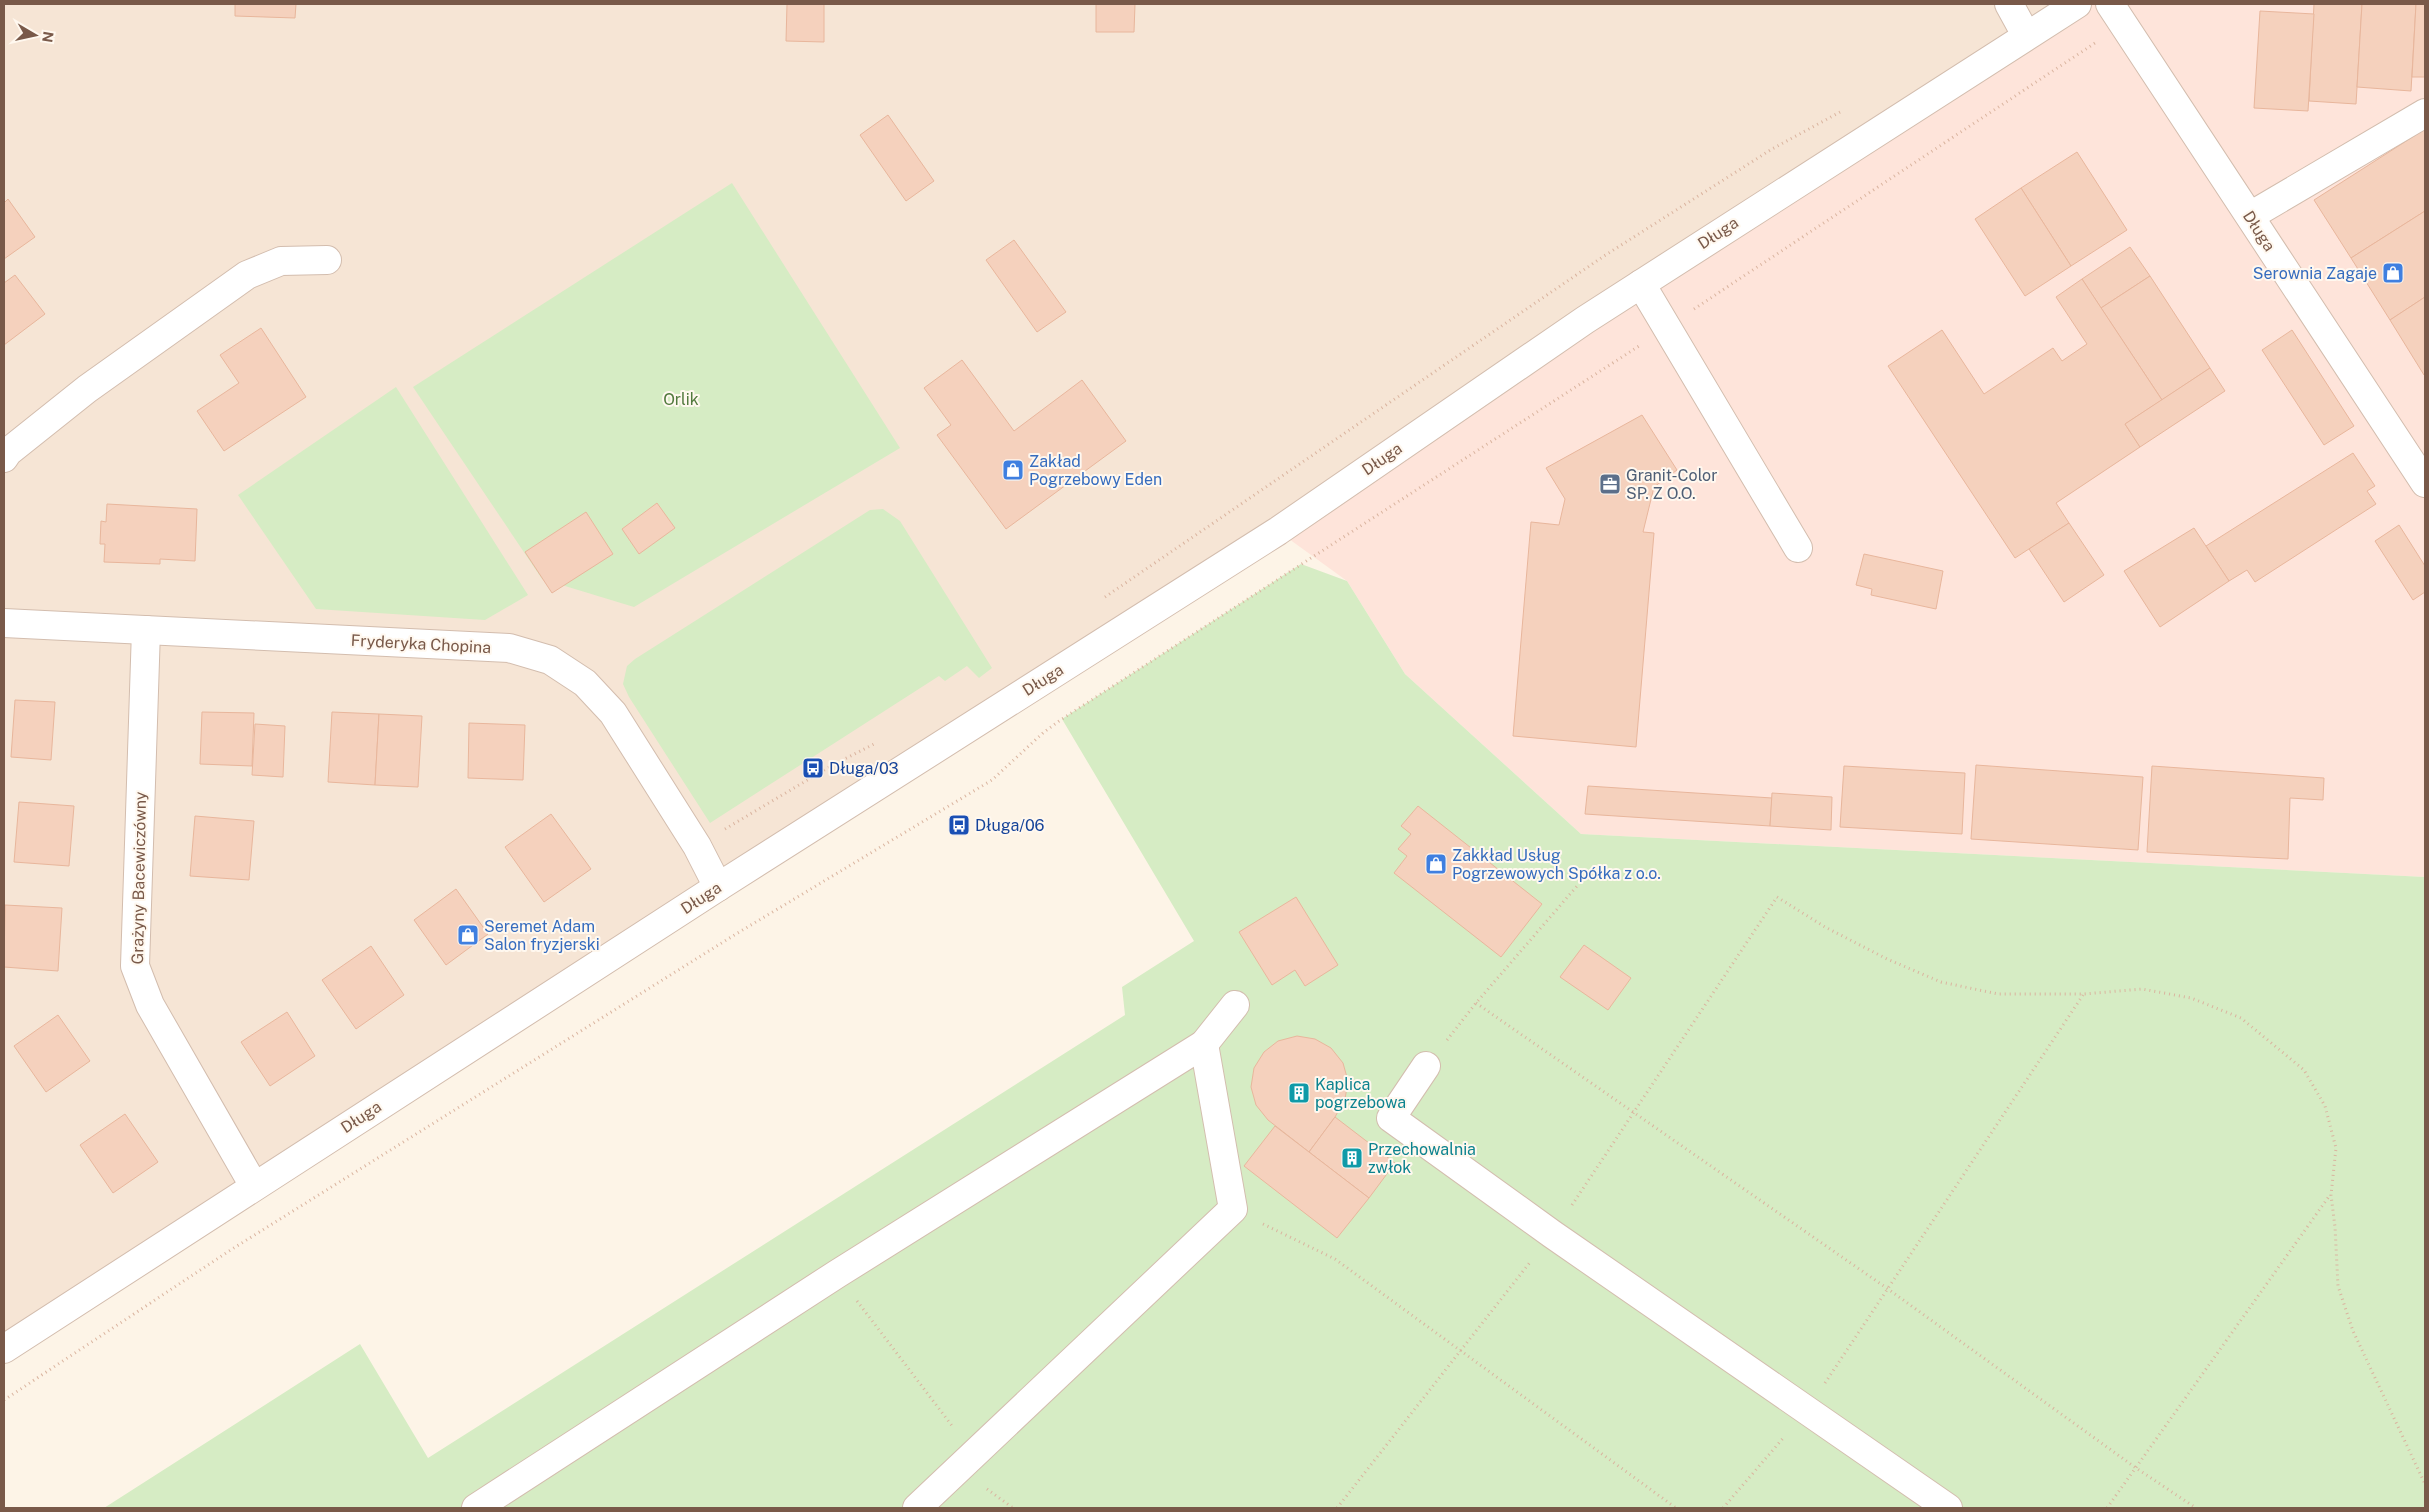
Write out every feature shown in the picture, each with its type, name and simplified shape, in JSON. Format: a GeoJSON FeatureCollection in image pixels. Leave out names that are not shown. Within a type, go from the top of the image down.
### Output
{"type":"FeatureCollection","features":[{"type":"Feature","properties":{"kind":"street"},"geometry":{"type":"LineString","coordinates":[[2009,4],[2026,35]]}},
{"type":"Feature","properties":{"kind":"street","name":"Długa"},"geometry":{"type":"LineString","coordinates":[[4,1349],[718,887],[1278,531],[1641,284],[2077,4]]}},
{"type":"Feature","properties":{"kind":"street","name":"Długa"},"geometry":{"type":"LineString","coordinates":[[2116,13],[2425,482]]}},
{"type":"Feature","properties":{"kind":"street"},"geometry":{"type":"LineString","coordinates":[[2250,216],[2425,113]]}},
{"type":"Feature","properties":{"kind":"street"},"geometry":{"type":"LineString","coordinates":[[4,458],[8,452],[87,389],[247,275],[281,261],[328,260]]}},
{"type":"Feature","properties":{"kind":"street"},"geometry":{"type":"LineString","coordinates":[[1641,284],[1798,548]]}},
{"type":"Feature","properties":{"kind":"street","name":"Fryderyka Chopina"},"geometry":{"type":"LineString","coordinates":[[4,623],[509,648],[550,660],[585,683],[614,713],[697,846],[718,887]]}},
{"type":"Feature","properties":{"kind":"street","name":"Grażyny Bacewiczówny"},"geometry":{"type":"LineString","coordinates":[[146,630],[135,966],[150,1005],[254,1186]]}},
{"type":"Feature","properties":{"kind":"street"},"geometry":{"type":"LineString","coordinates":[[476,1508],[837,1274],[1204,1044],[1235,1005]]}},
{"type":"Feature","properties":{"kind":"street"},"geometry":{"type":"LineString","coordinates":[[917,1508],[1233,1209],[1204,1044]]}},
{"type":"Feature","properties":{"kind":"street"},"geometry":{"type":"LineString","coordinates":[[1426,1066],[1391,1118],[1552,1234],[1948,1508]]}},
{"type":"Feature","properties":{"kind":"path"},"geometry":{"type":"LineString","coordinates":[[4,1400],[229,1251],[736,934],[992,780],[1062,719],[1667,328],[2092,46],[2116,13]]}},
{"type":"Feature","properties":{"kind":"path"},"geometry":{"type":"LineString","coordinates":[[1102,599],[1604,256],[1772,149],[1845,110]]}},
{"type":"Feature","properties":{"kind":"path"},"geometry":{"type":"LineString","coordinates":[[697,846],[831,766],[884,739]]}},
{"type":"Feature","properties":{"kind":"path"},"geometry":{"type":"LineString","coordinates":[[1426,1066],[1476,1003],[1577,886]]}},
{"type":"Feature","properties":{"kind":"path"},"geometry":{"type":"LineString","coordinates":[[1337,1508],[1552,1234],[1635,1113],[1777,897],[1832,931],[1887,959],[1941,982],[1998,994],[2084,994],[2142,989],[2191,998],[2241,1018],[2304,1070],[2325,1106],[2336,1148],[2331,1195],[2335,1227],[2338,1286],[2353,1331],[2425,1484]]}},
{"type":"Feature","properties":{"kind":"path"},"geometry":{"type":"LineString","coordinates":[[1723,1508],[1807,1410],[2084,994]]}},
{"type":"Feature","properties":{"kind":"path"},"geometry":{"type":"LineString","coordinates":[[1476,1003],[1888,1289],[2136,1468],[2196,1508]]}},
{"type":"Feature","properties":{"kind":"path"},"geometry":{"type":"LineString","coordinates":[[2107,1508],[2331,1195]]}},
{"type":"Feature","properties":{"kind":"path"},"geometry":{"type":"LineString","coordinates":[[1233,1209],[1335,1259],[1676,1508]]}},
{"type":"Feature","properties":{"kind":"path"},"geometry":{"type":"LineString","coordinates":[[837,1274],[974,1455]]}},
{"type":"Feature","properties":{"kind":"shaded area"},"geometry":{"type":"Polygon","coordinates":[[[4,4],[2077,4],[4,1349],[4,4]]]}},
{"type":"Feature","properties":{"kind":"shaded area"},"geometry":{"type":"Polygon","coordinates":[[[2077,4],[2425,4],[2425,877],[1581,834],[1405,674],[1347,581],[1278,531],[2077,4]]]}},
{"type":"Feature","properties":{"kind":"green space","name":"Orlik"},"geometry":{"type":"Polygon","coordinates":[[[732,183],[900,448],[634,607],[542,579],[413,387],[732,183]]]}},
{"type":"Feature","properties":{"kind":"green space"},"geometry":{"type":"Polygon","coordinates":[[[396,387],[528,595],[485,620],[316,609],[238,495],[396,387]]]}},
{"type":"Feature","properties":{"kind":"green space"},"geometry":{"type":"Polygon","coordinates":[[[883,509],[900,521],[992,668],[979,678],[967,666],[945,681],[939,676],[710,823],[629,697],[623,684],[627,666],[635,659],[870,510],[883,509]]]}},
{"type":"Feature","properties":{"kind":"green space"},"geometry":{"type":"Polygon","coordinates":[[[1301,564],[1347,581],[1405,674],[1581,834],[2425,877],[2425,1508],[104,1508],[360,1344],[428,1458],[1125,1015],[1122,987],[1194,941],[1062,719],[1301,564]]]}},
{"type":"Feature","properties":{"kind":"building"},"geometry":{"type":"Polygon","coordinates":[[[235,4],[296,4],[295,18],[235,16],[235,4]]]}},
{"type":"Feature","properties":{"kind":"building"},"geometry":{"type":"Polygon","coordinates":[[[787,4],[824,4],[824,42],[786,41],[787,4]]]}},
{"type":"Feature","properties":{"kind":"building"},"geometry":{"type":"Polygon","coordinates":[[[1096,4],[1135,4],[1134,32],[1096,32],[1096,4]]]}},
{"type":"Feature","properties":{"kind":"building"},"geometry":{"type":"Polygon","coordinates":[[[2314,4],[2362,4],[2356,104],[2309,101],[2314,4]]]}},
{"type":"Feature","properties":{"kind":"building"},"geometry":{"type":"Polygon","coordinates":[[[2362,4],[2416,4],[2411,91],[2357,87],[2362,4]]]}},
{"type":"Feature","properties":{"kind":"building"},"geometry":{"type":"Polygon","coordinates":[[[2416,4],[2425,4],[2425,77],[2412,77],[2416,4]]]}},
{"type":"Feature","properties":{"kind":"building"},"geometry":{"type":"Polygon","coordinates":[[[2260,11],[2314,14],[2308,111],[2254,108],[2260,11]]]}},
{"type":"Feature","properties":{"kind":"building"},"geometry":{"type":"Polygon","coordinates":[[[888,115],[934,181],[906,201],[860,135],[888,115]]]}},
{"type":"Feature","properties":{"kind":"building"},"geometry":{"type":"Polygon","coordinates":[[[2425,129],[2425,211],[2351,258],[2314,200],[2425,129]]]}},
{"type":"Feature","properties":{"kind":"building"},"geometry":{"type":"Polygon","coordinates":[[[2077,152],[2127,230],[2071,266],[2021,188],[2077,152]]]}},
{"type":"Feature","properties":{"kind":"building"},"geometry":{"type":"Polygon","coordinates":[[[2021,188],[2071,266],[2025,296],[1975,219],[2021,188]]]}},
{"type":"Feature","properties":{"kind":"building"},"geometry":{"type":"Polygon","coordinates":[[[8,199],[35,237],[4,259],[4,203],[8,199]]]}},
{"type":"Feature","properties":{"kind":"building"},"geometry":{"type":"Polygon","coordinates":[[[2425,211],[2425,297],[2390,320],[2351,258],[2425,211]]]}},
{"type":"Feature","properties":{"kind":"building"},"geometry":{"type":"Polygon","coordinates":[[[1014,240],[1066,312],[1037,332],[986,260],[1014,240]]]}},
{"type":"Feature","properties":{"kind":"building"},"geometry":{"type":"Polygon","coordinates":[[[2130,247],[2150,276],[2101,308],[2082,279],[2130,247]]]}},
{"type":"Feature","properties":{"kind":"building"},"geometry":{"type":"Polygon","coordinates":[[[15,275],[45,314],[4,345],[4,283],[15,275]]]}},
{"type":"Feature","properties":{"kind":"building"},"geometry":{"type":"Polygon","coordinates":[[[2150,276],[2210,368],[2162,400],[2101,308],[2150,276]]]}},
{"type":"Feature","properties":{"kind":"building"},"geometry":{"type":"Polygon","coordinates":[[[2082,279],[2162,400],[2125,424],[2140,447],[2056,503],[2069,523],[2015,558],[1888,366],[1942,330],[1984,394],[2053,348],[2062,361],[2087,344],[2056,297],[2082,279]]]}},
{"type":"Feature","properties":{"kind":"building"},"geometry":{"type":"Polygon","coordinates":[[[2425,297],[2425,375],[2424,375],[2390,320],[2425,297]]]}},
{"type":"Feature","properties":{"kind":"building"},"geometry":{"type":"Polygon","coordinates":[[[261,328],[306,397],[224,451],[197,411],[239,383],[220,355],[261,328]]]}},
{"type":"Feature","properties":{"kind":"building"},"geometry":{"type":"Polygon","coordinates":[[[2292,330],[2354,426],[2324,445],[2262,350],[2292,330]]]}},
{"type":"Feature","properties":{"kind":"building"},"geometry":{"type":"Polygon","coordinates":[[[962,360],[1014,431],[1082,380],[1126,441],[1006,529],[937,435],[951,425],[924,388],[962,360]]]}},
{"type":"Feature","properties":{"kind":"building"},"geometry":{"type":"Polygon","coordinates":[[[2210,368],[2225,391],[2140,447],[2125,424],[2210,368]]]}},
{"type":"Feature","properties":{"kind":"building"},"geometry":{"type":"Polygon","coordinates":[[[1642,415],[1677,470],[1654,487],[1643,532],[1654,533],[1636,747],[1513,736],[1531,522],[1559,525],[1565,499],[1546,468],[1642,415]]]}},
{"type":"Feature","properties":{"kind":"building"},"geometry":{"type":"Polygon","coordinates":[[[2353,453],[2375,486],[2367,491],[2376,504],[2255,582],[2247,570],[2229,581],[2206,546],[2353,453]]]}},
{"type":"Feature","properties":{"kind":"building"},"geometry":{"type":"Polygon","coordinates":[[[657,503],[675,528],[639,554],[622,529],[657,503]]]}},
{"type":"Feature","properties":{"kind":"building"},"geometry":{"type":"Polygon","coordinates":[[[107,504],[197,509],[195,561],[160,559],[160,564],[104,562],[105,544],[100,544],[101,521],[106,522],[107,504]]]}},
{"type":"Feature","properties":{"kind":"building"},"geometry":{"type":"Polygon","coordinates":[[[586,512],[613,554],[552,593],[525,552],[586,512]]]}},
{"type":"Feature","properties":{"kind":"building"},"geometry":{"type":"Polygon","coordinates":[[[2069,523],[2104,575],[2064,602],[2029,549],[2069,523]]]}},
{"type":"Feature","properties":{"kind":"building"},"geometry":{"type":"Polygon","coordinates":[[[2399,525],[2425,566],[2425,592],[2413,600],[2375,541],[2399,525]]]}},
{"type":"Feature","properties":{"kind":"building"},"geometry":{"type":"Polygon","coordinates":[[[2194,528],[2229,581],[2160,627],[2124,571],[2194,528]]]}},
{"type":"Feature","properties":{"kind":"building"},"geometry":{"type":"Polygon","coordinates":[[[1864,554],[1943,571],[1936,609],[1871,595],[1872,589],[1856,585],[1864,554]]]}},
{"type":"Feature","properties":{"kind":"building"},"geometry":{"type":"Polygon","coordinates":[[[15,700],[55,702],[51,760],[11,757],[15,700]]]}},
{"type":"Feature","properties":{"kind":"building"},"geometry":{"type":"Polygon","coordinates":[[[202,712],[254,713],[252,766],[200,764],[202,712]]]}},
{"type":"Feature","properties":{"kind":"building"},"geometry":{"type":"Polygon","coordinates":[[[332,712],[379,714],[375,785],[328,782],[332,712]]]}},
{"type":"Feature","properties":{"kind":"building"},"geometry":{"type":"Polygon","coordinates":[[[379,714],[422,716],[418,787],[375,785],[379,714]]]}},
{"type":"Feature","properties":{"kind":"building"},"geometry":{"type":"Polygon","coordinates":[[[469,723],[525,725],[523,780],[468,778],[469,723]]]}},
{"type":"Feature","properties":{"kind":"building"},"geometry":{"type":"Polygon","coordinates":[[[255,724],[285,726],[283,777],[252,775],[255,724]]]}},
{"type":"Feature","properties":{"kind":"building"},"geometry":{"type":"Polygon","coordinates":[[[1976,765],[2143,777],[2138,850],[1971,839],[1976,765]]]}},
{"type":"Feature","properties":{"kind":"building"},"geometry":{"type":"Polygon","coordinates":[[[1844,766],[1965,773],[1962,834],[1840,827],[1844,766]]]}},
{"type":"Feature","properties":{"kind":"building"},"geometry":{"type":"Polygon","coordinates":[[[2152,766],[2324,778],[2323,800],[2290,798],[2288,859],[2147,852],[2152,766]]]}},
{"type":"Feature","properties":{"kind":"building"},"geometry":{"type":"Polygon","coordinates":[[[1588,786],[1772,798],[1770,826],[1585,814],[1588,786]]]}},
{"type":"Feature","properties":{"kind":"building"},"geometry":{"type":"Polygon","coordinates":[[[1772,793],[1832,797],[1831,830],[1770,826],[1772,793]]]}},
{"type":"Feature","properties":{"kind":"building"},"geometry":{"type":"Polygon","coordinates":[[[19,802],[74,806],[69,866],[14,862],[19,802]]]}},
{"type":"Feature","properties":{"kind":"building"},"geometry":{"type":"Polygon","coordinates":[[[1418,806],[1542,904],[1501,957],[1394,873],[1407,856],[1398,849],[1411,834],[1401,826],[1418,806]]]}},
{"type":"Feature","properties":{"kind":"building"},"geometry":{"type":"Polygon","coordinates":[[[551,814],[591,869],[544,902],[505,847],[551,814]]]}},
{"type":"Feature","properties":{"kind":"building"},"geometry":{"type":"Polygon","coordinates":[[[195,816],[254,821],[249,880],[190,876],[195,816]]]}},
{"type":"Feature","properties":{"kind":"building"},"geometry":{"type":"Polygon","coordinates":[[[456,889],[488,934],[446,965],[414,920],[456,889]]]}},
{"type":"Feature","properties":{"kind":"building"},"geometry":{"type":"Polygon","coordinates":[[[1296,897],[1338,965],[1305,986],[1295,970],[1272,985],[1239,932],[1296,897]]]}},
{"type":"Feature","properties":{"kind":"building"},"geometry":{"type":"Polygon","coordinates":[[[5,905],[62,908],[58,971],[4,967],[5,905]]]}},
{"type":"Feature","properties":{"kind":"building"},"geometry":{"type":"Polygon","coordinates":[[[1584,945],[1631,978],[1608,1010],[1560,977],[1584,945]]]}},
{"type":"Feature","properties":{"kind":"building"},"geometry":{"type":"Polygon","coordinates":[[[371,946],[404,995],[356,1029],[322,980],[371,946]]]}},
{"type":"Feature","properties":{"kind":"building"},"geometry":{"type":"Polygon","coordinates":[[[287,1012],[315,1056],[270,1086],[241,1042],[287,1012]]]}},
{"type":"Feature","properties":{"kind":"building"},"geometry":{"type":"Polygon","coordinates":[[[58,1015],[90,1061],[46,1092],[14,1046],[58,1015]]]}},
{"type":"Feature","properties":{"kind":"building","name":"Kaplica pogrzebowa"},"geometry":{"type":"Polygon","coordinates":[[[1297,1036],[1315,1039],[1331,1048],[1343,1063],[1348,1081],[1345,1099],[1335,1117],[1309,1152],[1268,1120],[1256,1105],[1251,1087],[1254,1068],[1264,1052],[1278,1041],[1297,1036]]]}},
{"type":"Feature","properties":{"kind":"building"},"geometry":{"type":"Polygon","coordinates":[[[125,1114],[158,1162],[113,1193],[80,1145],[125,1114]]]}},
{"type":"Feature","properties":{"kind":"building","name":"Przechowalnia zwłok"},"geometry":{"type":"Polygon","coordinates":[[[1335,1117],[1395,1163],[1369,1198],[1309,1152],[1335,1117]]]}},
{"type":"Feature","properties":{"kind":"building"},"geometry":{"type":"Polygon","coordinates":[[[1275,1126],[1369,1198],[1337,1238],[1244,1166],[1275,1126]]]}},
{"type":"Feature","properties":{"kind":"place","name":"Serownia Zagaje"},"geometry":{"type":"Point","coordinates":[2393,273]}},
{"type":"Feature","properties":{"kind":"place","name":"Zakład Pogrzebowy Eden"},"geometry":{"type":"Point","coordinates":[1013,470]}},
{"type":"Feature","properties":{"kind":"place","name":"Granit-Color SP. Z O.O."},"geometry":{"type":"Point","coordinates":[1610,484]}},
{"type":"Feature","properties":{"kind":"place","name":"Długa/03"},"geometry":{"type":"Point","coordinates":[813,768]}},
{"type":"Feature","properties":{"kind":"place","name":"Długa/06"},"geometry":{"type":"Point","coordinates":[959,825]}},
{"type":"Feature","properties":{"kind":"place","name":"Zakkład Usług Pogrzewowych Spółka z o.o."},"geometry":{"type":"Point","coordinates":[1436,864]}},
{"type":"Feature","properties":{"kind":"place","name":"Seremet Adam Salon fryzjerski"},"geometry":{"type":"Point","coordinates":[468,935]}},
{"type":"Feature","properties":{"kind":"place","name":"Kaplica pogrzebowa"},"geometry":{"type":"Point","coordinates":[1299,1093]}},
{"type":"Feature","properties":{"kind":"place","name":"Przechowalnia zwłok"},"geometry":{"type":"Point","coordinates":[1352,1158]}}]}
